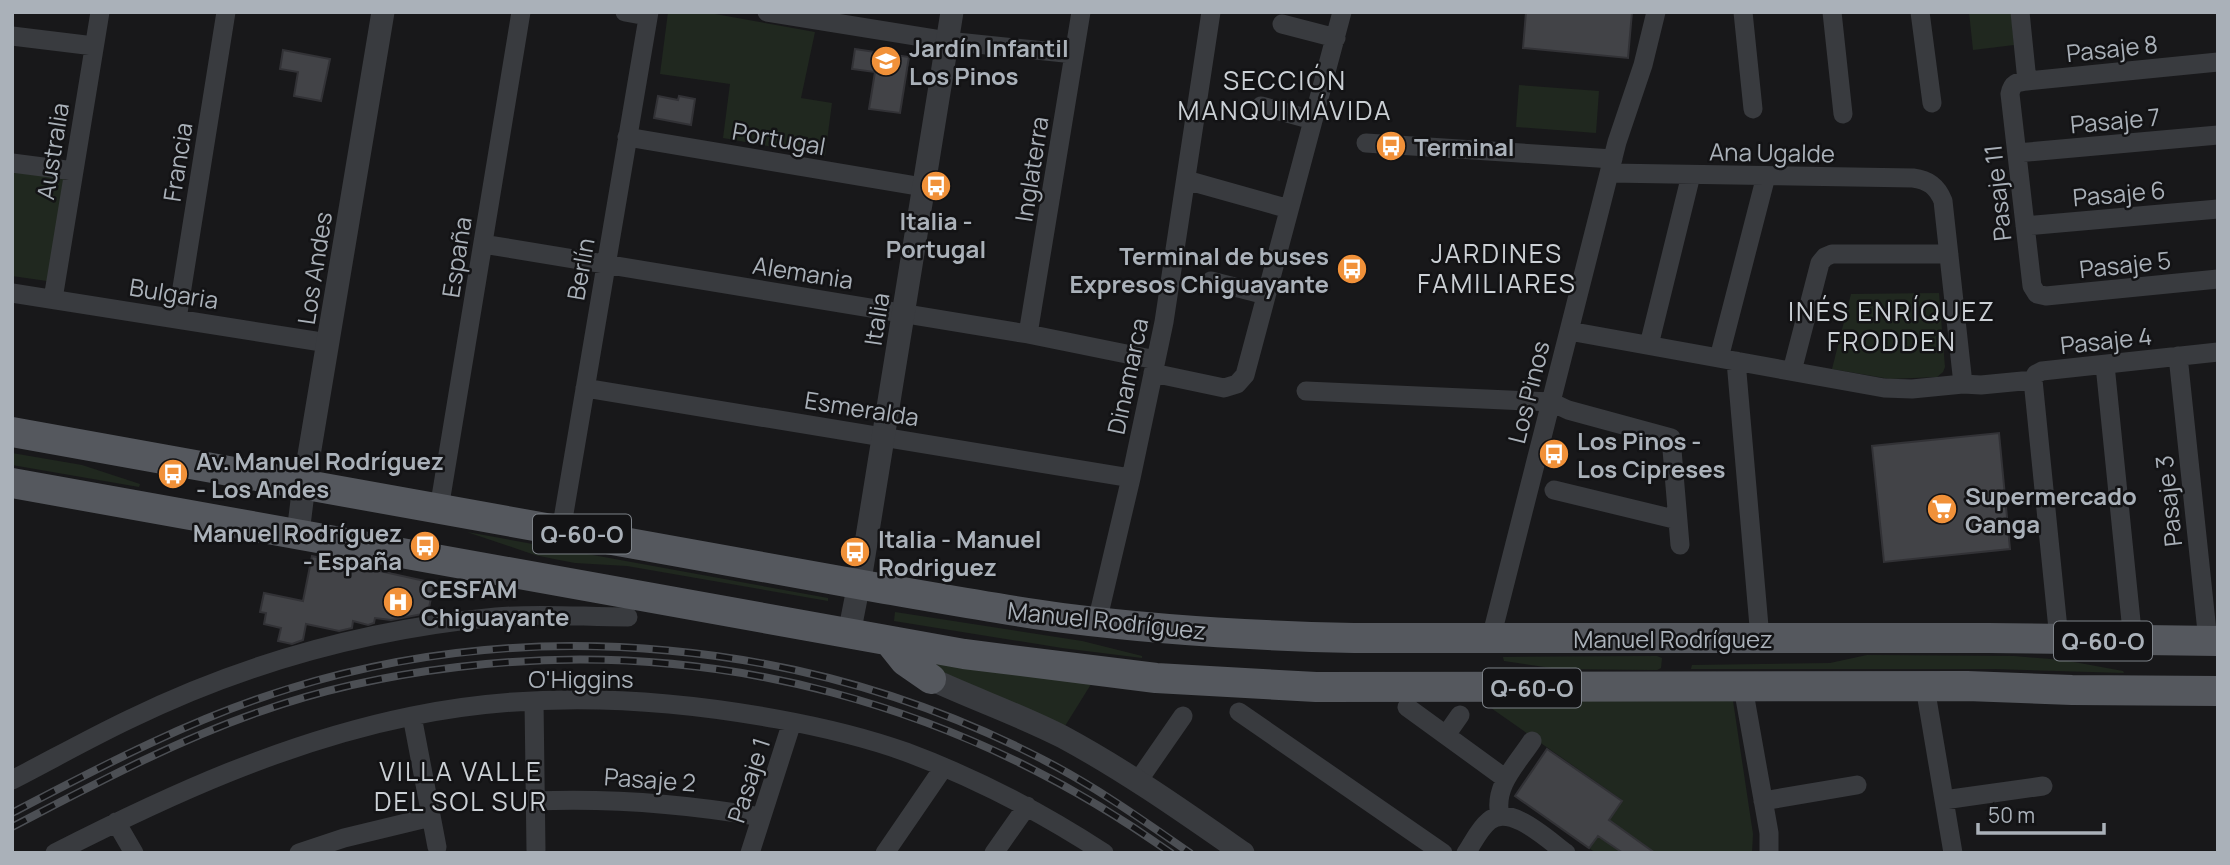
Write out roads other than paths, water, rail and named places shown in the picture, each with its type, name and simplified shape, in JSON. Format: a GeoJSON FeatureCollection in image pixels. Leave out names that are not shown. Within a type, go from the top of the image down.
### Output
{"type":"FeatureCollection","features":[{"type":"Feature","properties":{"kind":"main road","name":"Manuel Rodríguez"},"geometry":{"type":"LineString","coordinates":[[12,432],[303,494],[439,509],[996,608],[1097,622],[1308,637],[2213,641]]}},
{"type":"Feature","properties":{"kind":"main road","name":"Manuel Rodríguez"},"geometry":{"type":"LineString","coordinates":[[12,483],[888,641],[1048,666],[1156,678],[1316,687],[1925,687],[2218,691]]}},
{"type":"Feature","properties":{"kind":"main road"},"geometry":{"type":"LineString","coordinates":[[1670,688],[1669,675],[1674,664],[1702,638]]}},
{"type":"Feature","properties":{"kind":"main road"},"geometry":{"type":"LineString","coordinates":[[888,641],[905,661],[931,679]]}},
{"type":"Feature","properties":{"kind":"street","name":"Australia"},"geometry":{"type":"LineString","coordinates":[[53,299],[100,12]]}},
{"type":"Feature","properties":{"kind":"street","name":"Francia"},"geometry":{"type":"LineString","coordinates":[[177,318],[226,12]]}},
{"type":"Feature","properties":{"kind":"street","name":"Los Andes"},"geometry":{"type":"LineString","coordinates":[[298,533],[383,12]]}},
{"type":"Feature","properties":{"kind":"street","name":"España"},"geometry":{"type":"LineString","coordinates":[[439,509],[521,12]]}},
{"type":"Feature","properties":{"kind":"street"},"geometry":{"type":"LineString","coordinates":[[625,12],[648,14]]}},
{"type":"Feature","properties":{"kind":"street"},"geometry":{"type":"LineString","coordinates":[[767,12],[947,41],[1074,54]]}},
{"type":"Feature","properties":{"kind":"street","name":"Italia"},"geometry":{"type":"LineString","coordinates":[[849,634],[952,12]]}},
{"type":"Feature","properties":{"kind":"street","name":"Inglaterra"},"geometry":{"type":"LineString","coordinates":[[1028,334],[1081,12]]}},
{"type":"Feature","properties":{"kind":"street","name":"Dinamarca"},"geometry":{"type":"LineString","coordinates":[[1097,622],[1131,478],[1169,292],[1210,12]]}},
{"type":"Feature","properties":{"kind":"street"},"geometry":{"type":"LineString","coordinates":[[1211,281],[1266,295],[1342,12]]}},
{"type":"Feature","properties":{"kind":"street","name":"Los Pinos"},"geometry":{"type":"LineString","coordinates":[[1491,638],[1611,166],[1640,75],[1656,12]]}},
{"type":"Feature","properties":{"kind":"street"},"geometry":{"type":"LineString","coordinates":[[1743,12],[1753,109]]}},
{"type":"Feature","properties":{"kind":"street"},"geometry":{"type":"LineString","coordinates":[[1832,12],[1843,114]]}},
{"type":"Feature","properties":{"kind":"street"},"geometry":{"type":"LineString","coordinates":[[1920,12],[1932,103]]}},
{"type":"Feature","properties":{"kind":"street","name":"Pasaje 11"},"geometry":{"type":"LineString","coordinates":[[2020,12],[2020,83],[2010,94],[2032,286],[2037,294]]}},
{"type":"Feature","properties":{"kind":"street","name":"Berlín"},"geometry":{"type":"LineString","coordinates":[[561,531],[648,14]]}},
{"type":"Feature","properties":{"kind":"street"},"geometry":{"type":"LineString","coordinates":[[1282,24],[1336,38]]}},
{"type":"Feature","properties":{"kind":"street"},"geometry":{"type":"LineString","coordinates":[[12,36],[94,46]]}},
{"type":"Feature","properties":{"kind":"street","name":"Pasaje 8"},"geometry":{"type":"LineString","coordinates":[[2020,83],[2218,62]]}},
{"type":"Feature","properties":{"kind":"street"},"geometry":{"type":"LineString","coordinates":[[1261,106],[1313,120]]}},
{"type":"Feature","properties":{"kind":"street","name":"Pasaje 7"},"geometry":{"type":"LineString","coordinates":[[2017,153],[2218,135]]}},
{"type":"Feature","properties":{"kind":"street","name":"Portugal"},"geometry":{"type":"LineString","coordinates":[[627,137],[923,187]]}},
{"type":"Feature","properties":{"kind":"street","name":"Ana Ugalde"},"geometry":{"type":"LineString","coordinates":[[1366,143],[1691,175],[1913,178],[1933,184],[1943,201],[1949,254]]}},
{"type":"Feature","properties":{"kind":"street"},"geometry":{"type":"LineString","coordinates":[[12,163],[74,171]]}},
{"type":"Feature","properties":{"kind":"street"},"geometry":{"type":"LineString","coordinates":[[1649,345],[1691,175]]}},
{"type":"Feature","properties":{"kind":"street"},"geometry":{"type":"LineString","coordinates":[[1760,638],[1728,359],[1766,176]]}},
{"type":"Feature","properties":{"kind":"street"},"geometry":{"type":"LineString","coordinates":[[1186,180],[1289,209]]}},
{"type":"Feature","properties":{"kind":"street","name":"Pasaje 6"},"geometry":{"type":"LineString","coordinates":[[2025,226],[2218,209]]}},
{"type":"Feature","properties":{"kind":"street","name":"Alemania"},"geometry":{"type":"LineString","coordinates":[[483,244],[1028,334],[1154,366],[1224,388],[1237,384],[1247,370],[1266,295]]}},
{"type":"Feature","properties":{"kind":"street"},"geometry":{"type":"LineString","coordinates":[[1792,371],[1820,263],[1825,257],[1832,254],[1949,254],[1963,384]]}},
{"type":"Feature","properties":{"kind":"street","name":"Pasaje 5"},"geometry":{"type":"LineString","coordinates":[[2037,294],[2046,296],[2218,279]]}},
{"type":"Feature","properties":{"kind":"street","name":"Bulgaria"},"geometry":{"type":"LineString","coordinates":[[12,293],[328,343]]}},
{"type":"Feature","properties":{"kind":"street","name":"Pasaje 4"},"geometry":{"type":"LineString","coordinates":[[1569,331],[1897,389],[1963,384],[1991,385],[2034,380],[2039,372],[2218,352]]}},
{"type":"Feature","properties":{"kind":"street","name":"Pasaje 3"},"geometry":{"type":"LineString","coordinates":[[2178,356],[2213,641]]}},
{"type":"Feature","properties":{"kind":"street"},"geometry":{"type":"LineString","coordinates":[[2105,365],[2133,641]]}},
{"type":"Feature","properties":{"kind":"street"},"geometry":{"type":"LineString","coordinates":[[2034,380],[2058,629],[2065,640]]}},
{"type":"Feature","properties":{"kind":"street","name":"Esmeralda"},"geometry":{"type":"LineString","coordinates":[[585,388],[1131,478]]}},
{"type":"Feature","properties":{"kind":"street"},"geometry":{"type":"LineString","coordinates":[[1306,391],[1551,402],[1568,410],[1671,438],[1680,545]]}},
{"type":"Feature","properties":{"kind":"street"},"geometry":{"type":"LineString","coordinates":[[1554,490],[1678,520]]}},
{"type":"Feature","properties":{"kind":"street"},"geometry":{"type":"LineString","coordinates":[[12,780],[131,718],[223,679],[321,648],[397,630],[496,617],[628,617]]}},
{"type":"Feature","properties":{"kind":"street"},"geometry":{"type":"LineString","coordinates":[[931,679],[1034,723],[1089,752],[1138,781],[1243,853]]}},
{"type":"Feature","properties":{"kind":"street"},"geometry":{"type":"LineString","coordinates":[[1742,687],[1770,843],[1769,853]]}},
{"type":"Feature","properties":{"kind":"street"},"geometry":{"type":"LineString","coordinates":[[1925,687],[1953,853]]}},
{"type":"Feature","properties":{"kind":"street","name":"O'Higgins"},"geometry":{"type":"LineString","coordinates":[[55,853],[198,784],[257,760],[360,728],[474,706],[577,700],[663,703],[717,709],[792,722],[864,739],[944,767],[1027,806],[1102,852]]}},
{"type":"Feature","properties":{"kind":"street"},"geometry":{"type":"LineString","coordinates":[[534,701],[536,850]]}},
{"type":"Feature","properties":{"kind":"street"},"geometry":{"type":"LineString","coordinates":[[1406,707],[1506,779]]}},
{"type":"Feature","properties":{"kind":"street"},"geometry":{"type":"LineString","coordinates":[[1239,712],[1443,853]]}},
{"type":"Feature","properties":{"kind":"street"},"geometry":{"type":"LineString","coordinates":[[1446,735],[1460,715]]}},
{"type":"Feature","properties":{"kind":"street"},"geometry":{"type":"LineString","coordinates":[[412,716],[436,847]]}},
{"type":"Feature","properties":{"kind":"street"},"geometry":{"type":"LineString","coordinates":[[1138,781],[1183,716]]}},
{"type":"Feature","properties":{"kind":"street","name":"Pasaje 1"},"geometry":{"type":"LineString","coordinates":[[750,853],[792,722]]}},
{"type":"Feature","properties":{"kind":"street"},"geometry":{"type":"LineString","coordinates":[[1500,816],[1499,797],[1506,779],[1532,741]]}},
{"type":"Feature","properties":{"kind":"street"},"geometry":{"type":"LineString","coordinates":[[885,853],[944,767]]}},
{"type":"Feature","properties":{"kind":"street"},"geometry":{"type":"LineString","coordinates":[[1763,801],[1857,785]]}},
{"type":"Feature","properties":{"kind":"street"},"geometry":{"type":"LineString","coordinates":[[1944,800],[2043,786]]}},
{"type":"Feature","properties":{"kind":"street","name":"Pasaje 2"},"geometry":{"type":"LineString","coordinates":[[535,801],[661,803],[761,817]]}},
{"type":"Feature","properties":{"kind":"street"},"geometry":{"type":"LineString","coordinates":[[994,853],[1027,806]]}},
{"type":"Feature","properties":{"kind":"street"},"geometry":{"type":"LineString","coordinates":[[1466,853],[1487,823],[1500,816],[1510,816],[1520,821],[1566,853]]}},
{"type":"Feature","properties":{"kind":"street"},"geometry":{"type":"LineString","coordinates":[[299,853],[355,835],[431,817]]}},
{"type":"Feature","properties":{"kind":"street"},"geometry":{"type":"LineString","coordinates":[[116,822],[134,853]]}},
{"type":"Feature","properties":{"kind":"railway"},"geometry":{"type":"LineString","coordinates":[[12,813],[182,729],[288,689],[381,665],[476,651],[572,646],[668,650],[763,664],[857,686],[948,717],[1056,766],[1134,814],[1190,853]]}},
{"type":"Feature","properties":{"kind":"railway"},"geometry":{"type":"LineString","coordinates":[[12,827],[196,737],[259,712],[332,690],[407,674],[458,667],[554,660],[648,662],[741,673],[832,692],[921,720],[1007,757],[1091,801],[1171,853]]}},
{"type":"Feature","properties":{"kind":"place","name":"Jardín Infantil Los Pinos"},"geometry":{"type":"Point","coordinates":[886,61]}},
{"type":"Feature","properties":{"kind":"place","name":"Terminal"},"geometry":{"type":"Point","coordinates":[1391,146]}},
{"type":"Feature","properties":{"kind":"place","name":"Italia - Portugal"},"geometry":{"type":"Point","coordinates":[936,186]}},
{"type":"Feature","properties":{"kind":"place","name":"Terminal de buses Expresos Chiguayante"},"geometry":{"type":"Point","coordinates":[1352,269]}},
{"type":"Feature","properties":{"kind":"place","name":"Los Pinos - Los Cipreses"},"geometry":{"type":"Point","coordinates":[1554,454]}},
{"type":"Feature","properties":{"kind":"place","name":"Av. Manuel Rodríguez - Los Andes"},"geometry":{"type":"Point","coordinates":[173,474]}},
{"type":"Feature","properties":{"kind":"place","name":"Supermercado Ganga"},"geometry":{"type":"Point","coordinates":[1942,509]}},
{"type":"Feature","properties":{"kind":"place","name":"Manuel Rodríguez - España"},"geometry":{"type":"Point","coordinates":[425,546]}},
{"type":"Feature","properties":{"kind":"place","name":"Italia - Manuel Rodriguez"},"geometry":{"type":"Point","coordinates":[855,552]}},
{"type":"Feature","properties":{"kind":"place","name":"CESFAM Chiguayante"},"geometry":{"type":"Point","coordinates":[398,602]}},
{"type":"Feature","properties":{"kind":"district","name":"SECCIÓN MANQUIMÁVIDA"},"geometry":{"type":"Point","coordinates":[1285,95]}},
{"type":"Feature","properties":{"kind":"district","name":"JARDINES FAMILIARES"},"geometry":{"type":"Point","coordinates":[1497,268]}},
{"type":"Feature","properties":{"kind":"district","name":"INÉS ENRÍQUEZ FRODDEN"},"geometry":{"type":"Point","coordinates":[1892,326]}},
{"type":"Feature","properties":{"kind":"district","name":"VILLA VALLE DEL SOL SUR"},"geometry":{"type":"Point","coordinates":[461,786]}}]}
